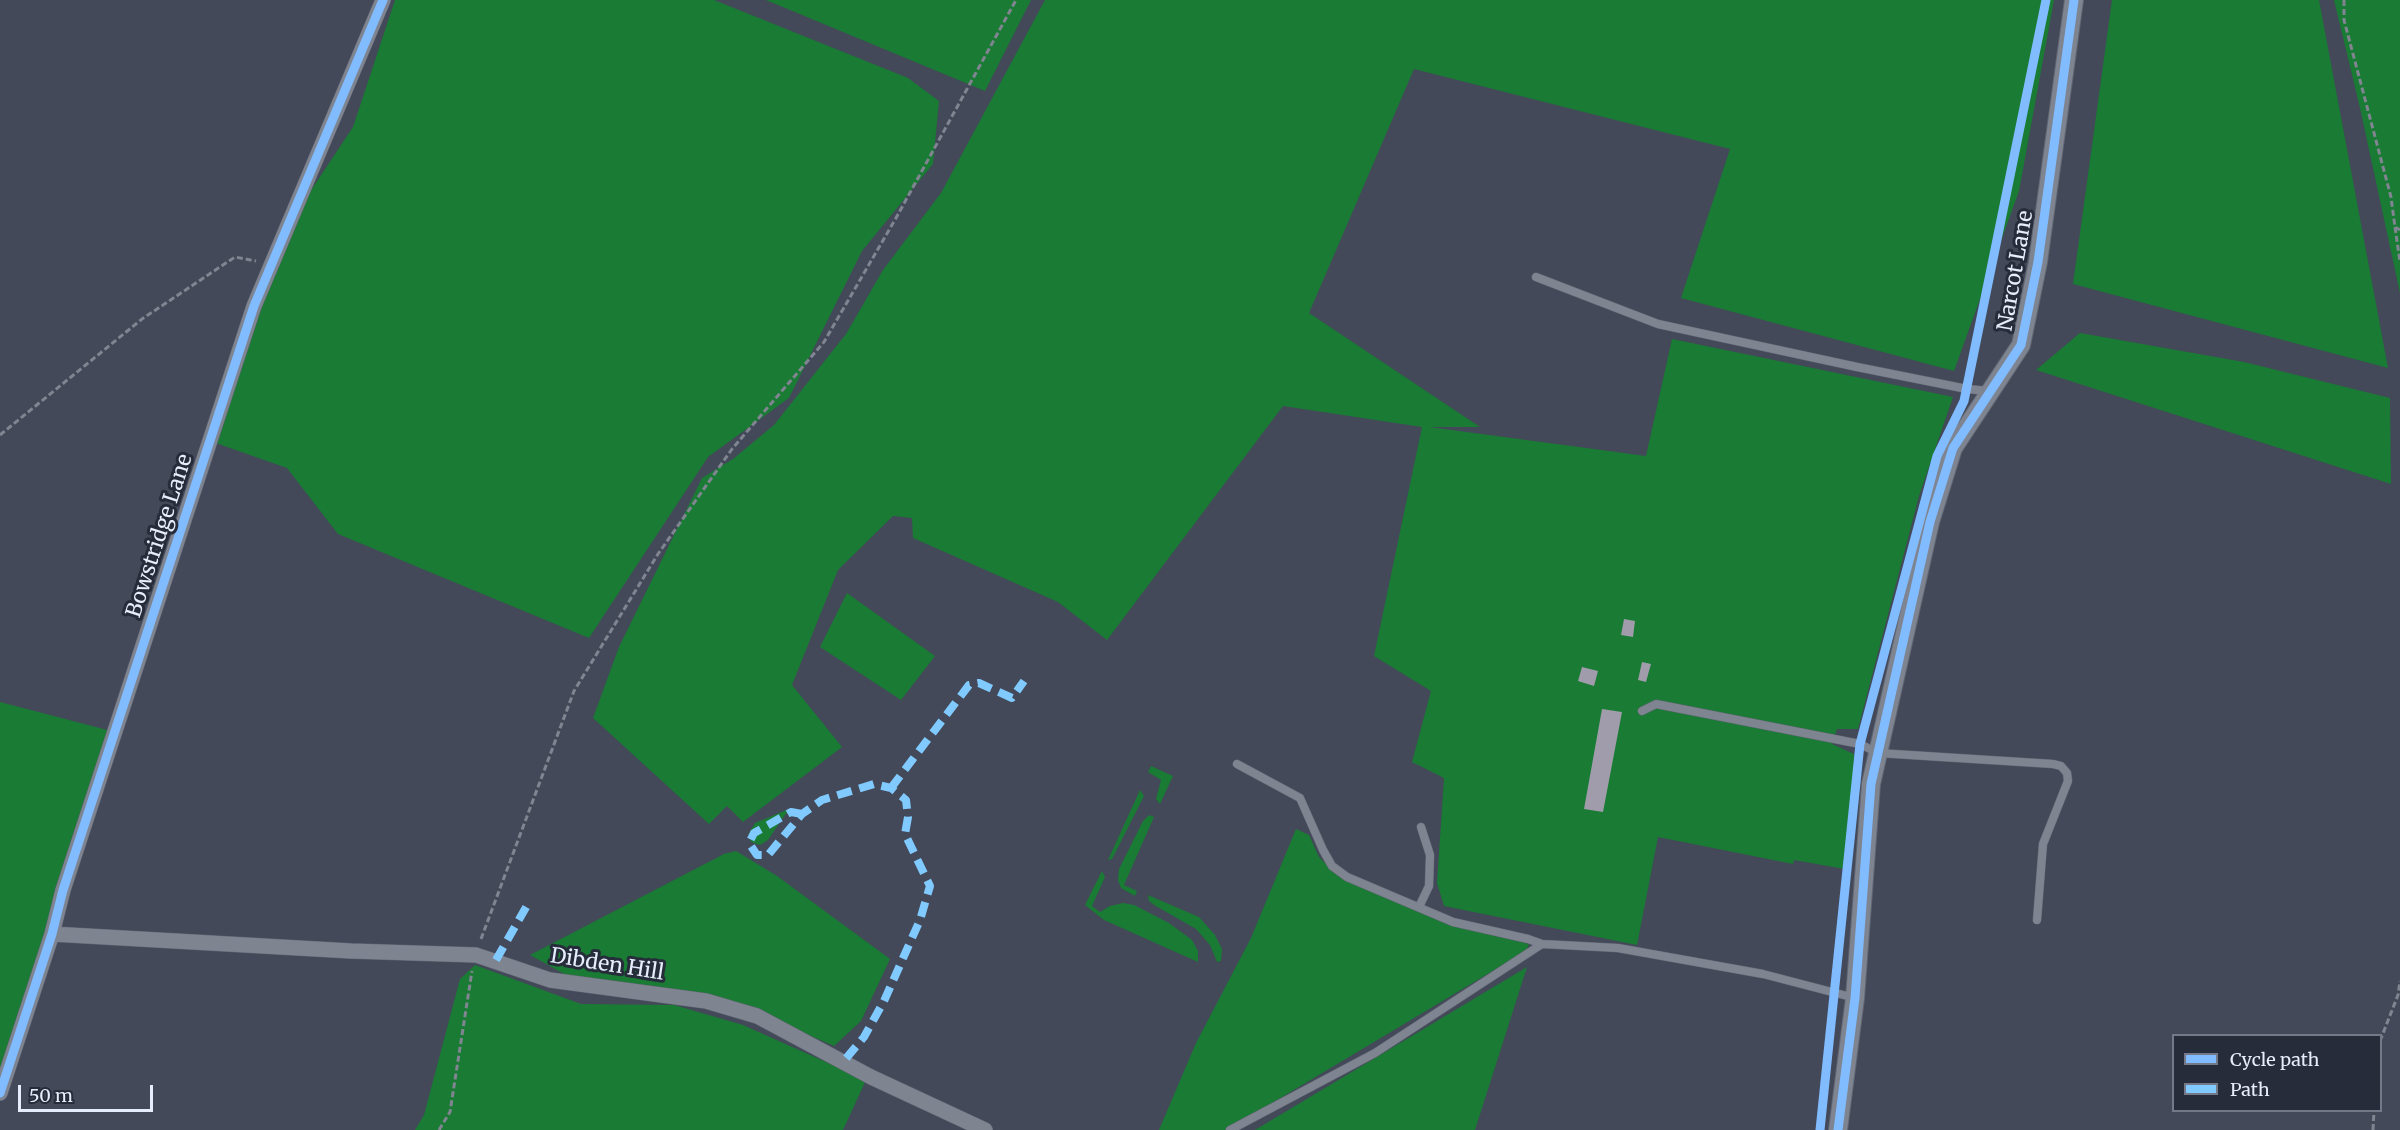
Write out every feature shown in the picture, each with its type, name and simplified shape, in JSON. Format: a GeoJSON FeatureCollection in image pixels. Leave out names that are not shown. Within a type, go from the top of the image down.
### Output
{"type":"FeatureCollection","features":[{"type":"Feature","properties":{"kind":"street","name":"Bowstridge Lane"},"geometry":{"type":"LineString","coordinates":[[0,1093],[52,934],[63,890],[254,306],[383,0]]}},
{"type":"Feature","properties":{"kind":"street","name":"Narcot Lane"},"geometry":{"type":"LineString","coordinates":[[1838,1130],[1855,998],[1871,784],[1930,522],[1953,448],[2021,345],[2034,283],[2074,0]]}},
{"type":"Feature","properties":{"kind":"street","name":"Dibden Hill"},"geometry":{"type":"LineString","coordinates":[[52,934],[351,951],[476,955],[550,980],[706,1001],[757,1016],[871,1077],[986,1130]]}},
{"type":"Feature","properties":{"kind":"lane"},"geometry":{"type":"LineString","coordinates":[[1536,277],[1658,324],[1857,367],[1967,389],[1990,391]]}},
{"type":"Feature","properties":{"kind":"lane"},"geometry":{"type":"LineString","coordinates":[[1642,711],[1656,704],[1860,744],[1878,753],[2053,764],[2064,769],[2068,778],[2067,785],[2043,844],[2037,920]]}},
{"type":"Feature","properties":{"kind":"lane"},"geometry":{"type":"LineString","coordinates":[[1236,764],[1300,798],[1332,866],[1347,877],[1453,922],[1542,944],[1618,948],[1763,974],[1855,998]]}},
{"type":"Feature","properties":{"kind":"lane"},"geometry":{"type":"LineString","coordinates":[[1419,907],[1428,886],[1430,855],[1421,827]]}},
{"type":"Feature","properties":{"kind":"lane"},"geometry":{"type":"LineString","coordinates":[[1230,1130],[1375,1053],[1542,944]]}},
{"type":"Feature","properties":{"kind":"path"},"geometry":{"type":"LineString","coordinates":[[439,1130],[450,1112],[476,955],[574,691],[658,554],[732,449],[824,342],[896,218],[1016,0]]}},
{"type":"Feature","properties":{"kind":"path"},"geometry":{"type":"LineString","coordinates":[[2344,0],[2344,20],[2391,197],[2400,262]]}},
{"type":"Feature","properties":{"kind":"path"},"geometry":{"type":"LineString","coordinates":[[2395,227],[2400,230]]}},
{"type":"Feature","properties":{"kind":"path"},"geometry":{"type":"LineString","coordinates":[[0,435],[142,319],[235,257],[272,264]]}},
{"type":"Feature","properties":{"kind":"path"},"geometry":{"type":"LineString","coordinates":[[2382,1036],[2398,995],[2400,981]]}},
{"type":"Feature","properties":{"kind":"path"},"geometry":{"type":"LineString","coordinates":[[2373,1130],[2374,1112]]}},
{"type":"Feature","properties":{"kind":"green space"},"geometry":{"type":"Polygon","coordinates":[[[395,0],[714,0],[908,78],[939,101],[933,164],[862,251],[789,398],[708,457],[589,638],[338,534],[287,468],[210,441],[292,219],[353,127],[395,0]]]}},
{"type":"Feature","properties":{"kind":"green space"},"geometry":{"type":"Polygon","coordinates":[[[766,0],[1031,0],[985,91],[766,0]]]}},
{"type":"Feature","properties":{"kind":"green space"},"geometry":{"type":"Polygon","coordinates":[[[1045,0],[2054,0],[2019,191],[1954,371],[1681,298],[1730,149],[1414,69],[1309,313],[1480,427],[1429,427],[1646,456],[1672,339],[1953,397],[1919,496],[1858,729],[1837,729],[1832,744],[1854,754],[1850,870],[1794,860],[1793,864],[1658,837],[1637,945],[1444,906],[1437,883],[1444,778],[1412,762],[1431,691],[1374,656],[1422,427],[1283,406],[1107,640],[1058,602],[913,538],[912,518],[893,516],[838,570],[792,685],[842,747],[743,822],[727,806],[709,824],[593,718],[619,647],[702,478],[733,459],[774,425],[846,334],[883,270],[941,193],[1045,0]]]}},
{"type":"Feature","properties":{"kind":"green space"},"geometry":{"type":"Polygon","coordinates":[[[2112,0],[2319,0],[2388,368],[2073,284],[2112,0]]]}},
{"type":"Feature","properties":{"kind":"green space"},"geometry":{"type":"Polygon","coordinates":[[[2334,0],[2400,0],[2400,293],[2360,108],[2334,0]]]}},
{"type":"Feature","properties":{"kind":"green space"},"geometry":{"type":"Polygon","coordinates":[[[2080,333],[2244,362],[2390,398],[2391,484],[2036,370],[2080,333]]]}},
{"type":"Feature","properties":{"kind":"green space"},"geometry":{"type":"Polygon","coordinates":[[[847,593],[935,656],[901,700],[820,647],[847,593]]]}},
{"type":"Feature","properties":{"kind":"green space"},"geometry":{"type":"Polygon","coordinates":[[[0,702],[115,732],[0,1092],[0,702]]]}},
{"type":"Feature","properties":{"kind":"green space"},"geometry":{"type":"Polygon","coordinates":[[[1151,766],[1173,776],[1160,804],[1156,799],[1161,780],[1148,772],[1151,766]]]}},
{"type":"Feature","properties":{"kind":"green space"},"geometry":{"type":"Polygon","coordinates":[[[1140,790],[1144,796],[1112,859],[1108,860],[1140,790]]]}},
{"type":"Feature","properties":{"kind":"green space"},"geometry":{"type":"Polygon","coordinates":[[[789,809],[768,840],[760,845],[751,842],[749,833],[755,823],[789,809]]]}},
{"type":"Feature","properties":{"kind":"green space"},"geometry":{"type":"Polygon","coordinates":[[[1149,815],[1154,817],[1124,885],[1137,891],[1135,896],[1121,888],[1118,880],[1119,869],[1143,821],[1149,815]]]}},
{"type":"Feature","properties":{"kind":"green space"},"geometry":{"type":"Polygon","coordinates":[[[1296,829],[1309,835],[1319,857],[1335,873],[1420,912],[1471,929],[1529,944],[1526,951],[1227,1130],[1159,1130],[1196,1043],[1251,938],[1296,829]]]}},
{"type":"Feature","properties":{"kind":"green space"},"geometry":{"type":"Polygon","coordinates":[[[736,851],[777,876],[890,959],[861,1021],[834,1046],[747,1008],[566,975],[530,955],[724,854],[736,851]]]}},
{"type":"Feature","properties":{"kind":"green space"},"geometry":{"type":"Polygon","coordinates":[[[1102,871],[1105,877],[1092,906],[1100,912],[1110,906],[1123,903],[1134,905],[1169,923],[1192,940],[1198,951],[1198,962],[1104,920],[1085,905],[1102,871]]]}},
{"type":"Feature","properties":{"kind":"green space"},"geometry":{"type":"Polygon","coordinates":[[[1148,895],[1199,917],[1215,935],[1222,949],[1221,961],[1217,962],[1210,945],[1196,929],[1154,905],[1149,901],[1148,895]]]}},
{"type":"Feature","properties":{"kind":"green space"},"geometry":{"type":"Polygon","coordinates":[[[475,965],[581,1004],[674,1005],[743,1025],[866,1080],[843,1130],[415,1130],[424,1115],[460,979],[475,965]]]}},
{"type":"Feature","properties":{"kind":"green space"},"geometry":{"type":"Polygon","coordinates":[[[1527,967],[1475,1130],[1255,1130],[1527,967]]]}},
{"type":"Feature","properties":{"kind":"building"},"geometry":{"type":"Polygon","coordinates":[[[1624,619],[1635,621],[1633,637],[1621,635],[1624,619]]]}},
{"type":"Feature","properties":{"kind":"building"},"geometry":{"type":"Polygon","coordinates":[[[1642,662],[1651,664],[1646,682],[1638,680],[1642,662]]]}},
{"type":"Feature","properties":{"kind":"building"},"geometry":{"type":"Polygon","coordinates":[[[1582,667],[1598,671],[1594,686],[1578,681],[1582,667]]]}},
{"type":"Feature","properties":{"kind":"building"},"geometry":{"type":"Polygon","coordinates":[[[1602,709],[1622,712],[1603,812],[1584,809],[1602,709]]]}},
{"type":"Feature","properties":{"kind":"marked path"},"geometry":{"type":"LineString","coordinates":[[891,788],[969,685],[979,683],[1012,698],[1024,681]]}},
{"type":"Feature","properties":{"kind":"marked path"},"geometry":{"type":"LineString","coordinates":[[802,814],[791,812],[754,833],[749,843],[757,855],[768,855],[802,814],[822,800],[874,784],[891,788],[906,800],[908,817],[905,834],[930,886],[920,920],[884,1001],[864,1037],[843,1062]]}},
{"type":"Feature","properties":{"kind":"marked path"},"geometry":{"type":"LineString","coordinates":[[496,960],[529,902]]}},
{"type":"Feature","properties":{"kind":"cycle path"},"geometry":{"type":"LineString","coordinates":[[0,1093],[52,934],[63,890],[254,306],[383,0]]}},
{"type":"Feature","properties":{"kind":"cycle path"},"geometry":{"type":"LineString","coordinates":[[1820,1130],[1860,744],[1937,456],[1964,401],[2046,0]]}},
{"type":"Feature","properties":{"kind":"cycle path"},"geometry":{"type":"LineString","coordinates":[[1838,1130],[1855,998],[1871,784],[1930,522],[1953,448],[2021,345],[2038,262],[2074,0]]}}]}
